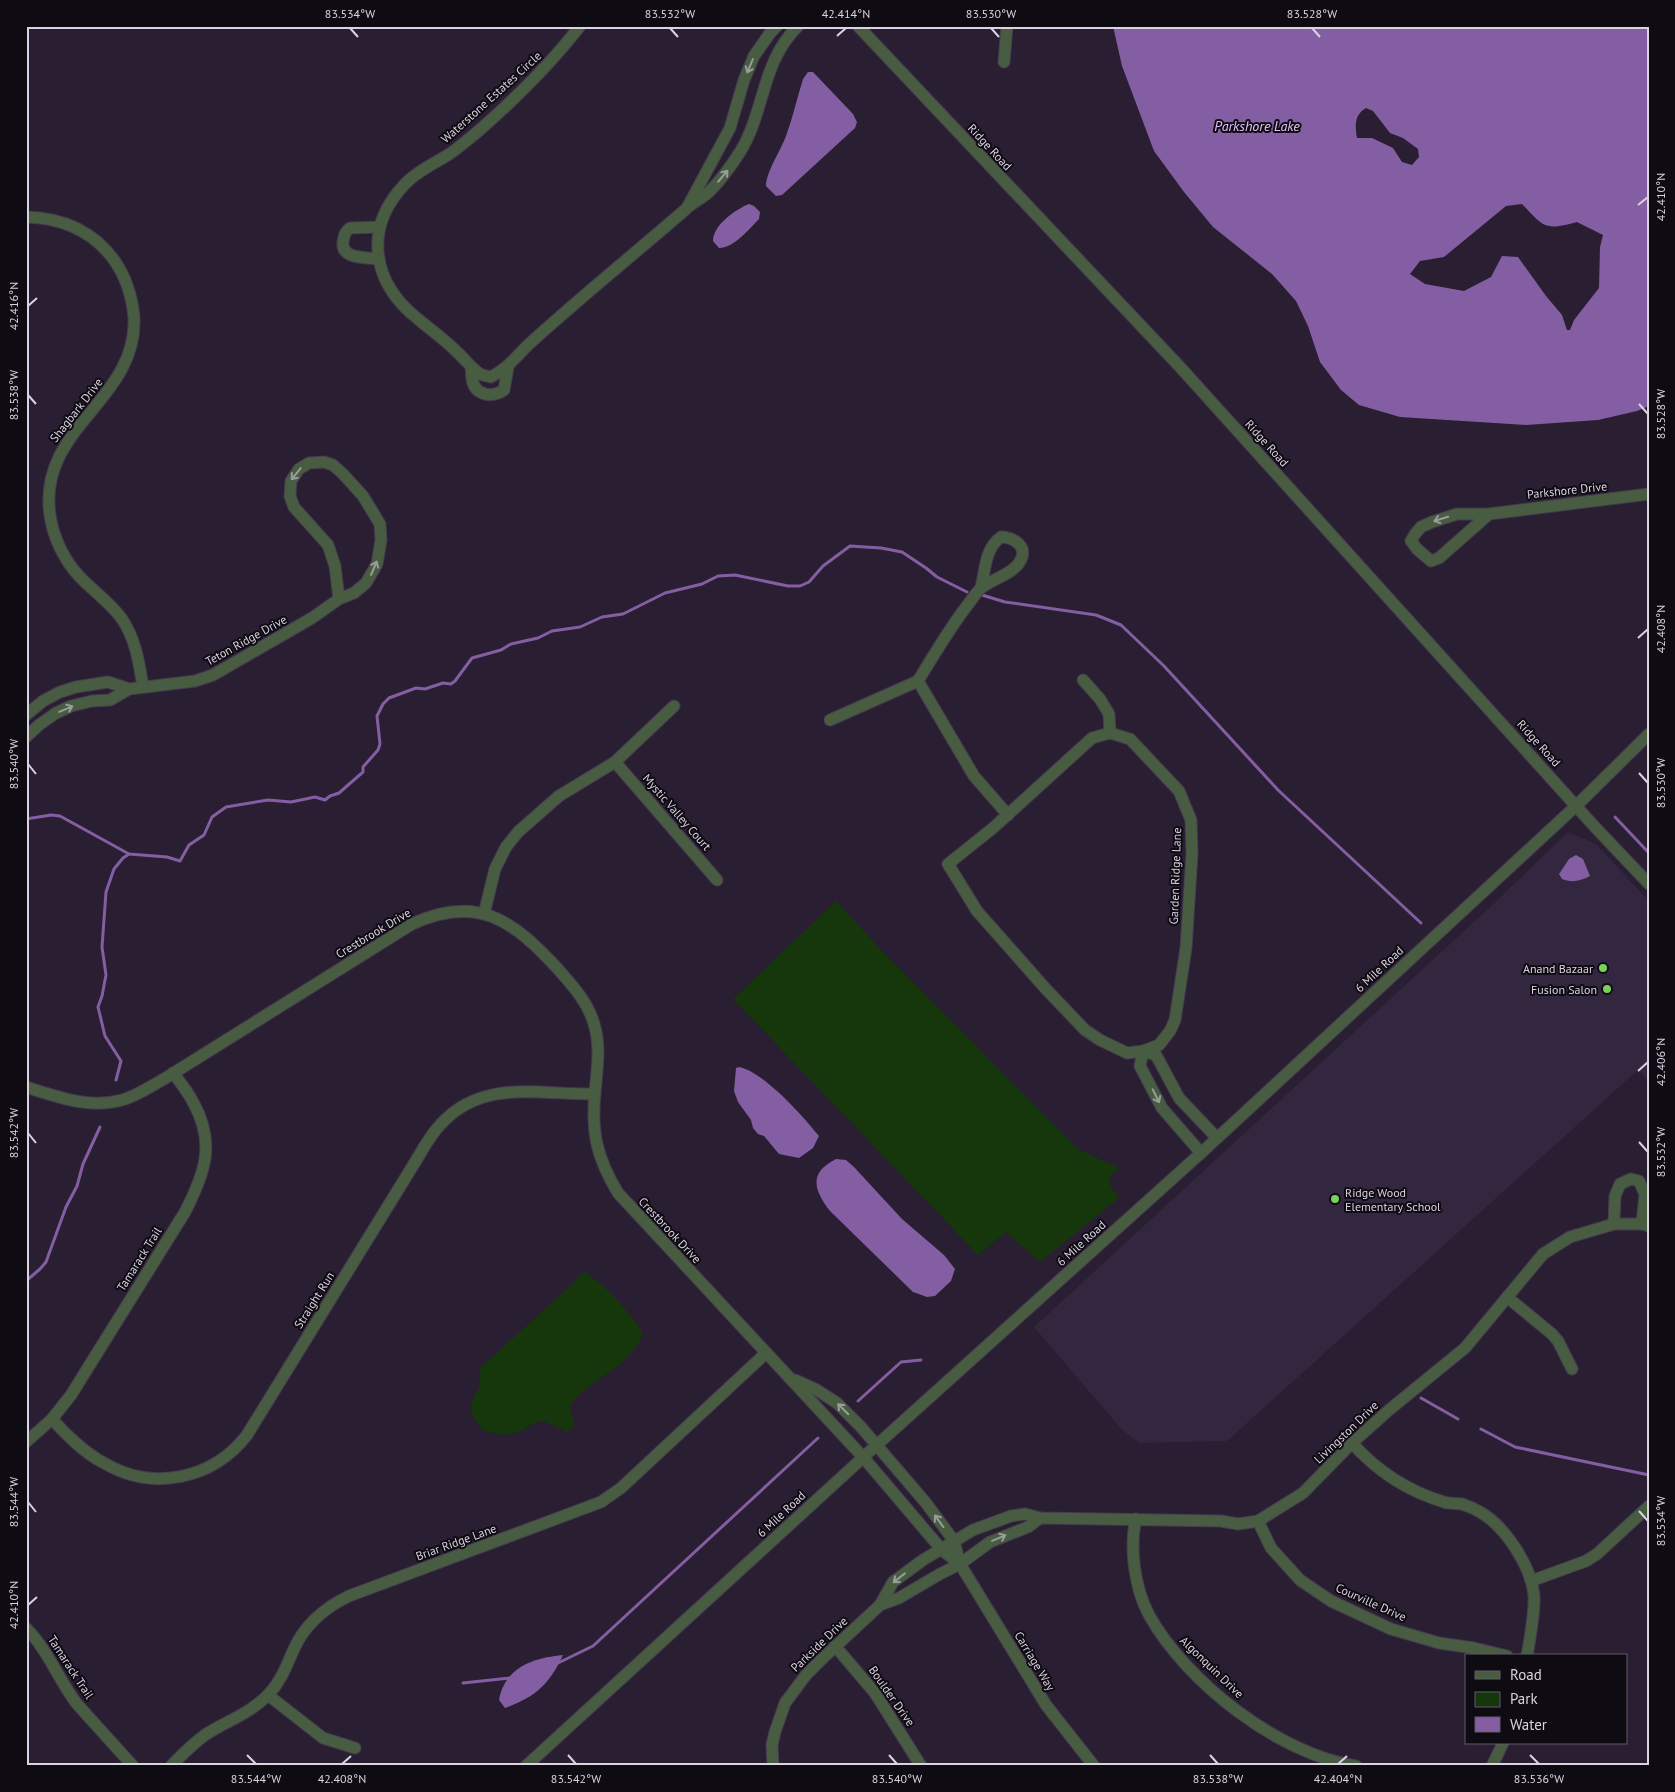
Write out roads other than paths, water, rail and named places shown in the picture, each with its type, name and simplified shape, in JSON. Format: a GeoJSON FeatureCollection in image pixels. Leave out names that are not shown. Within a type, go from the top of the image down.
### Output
{"type":"FeatureCollection","features":[{"type":"Feature","properties":{"kind":"street","name":"Waterstone Estates Circle"},"geometry":{"type":"LineString","coordinates":[[580,26],[545,68],[475,134],[450,154],[405,184],[392,201],[382,220],[378,236],[379,259],[384,279],[395,296],[414,316],[482,375],[491,377],[508,367],[527,346],[572,306],[687,208],[709,192],[731,166],[742,148],[774,62],[785,41],[798,26]]}},
{"type":"Feature","properties":{"kind":"street","name":"Waterstone Estates Circle"},"geometry":{"type":"LineString","coordinates":[[687,208],[724,140],[754,56],[777,26]]}},
{"type":"Feature","properties":{"kind":"street","name":"Ridge Road"},"geometry":{"type":"LineString","coordinates":[[858,26],[1186,374],[1649,884]]}},
{"type":"Feature","properties":{"kind":"street"},"geometry":{"type":"LineString","coordinates":[[1004,62],[1007,26]]}},
{"type":"Feature","properties":{"kind":"street"},"geometry":{"type":"LineString","coordinates":[[736,110],[755,117]]}},
{"type":"Feature","properties":{"kind":"street","name":"Shagbark Drive"},"geometry":{"type":"LineString","coordinates":[[26,217],[52,219],[69,224],[92,238],[109,254],[119,267],[133,306],[133,334],[124,365],[116,382],[67,441],[61,451],[52,474],[48,503],[54,533],[69,562],[78,575],[110,605],[128,630],[139,657],[143,687]]}},
{"type":"Feature","properties":{"kind":"street"},"geometry":{"type":"LineString","coordinates":[[379,259],[353,256],[346,253],[342,246],[346,232],[350,228],[380,228]]}},
{"type":"Feature","properties":{"kind":"street","name":"Waterstone Estates Circle"},"geometry":{"type":"LineString","coordinates":[[472,367],[472,381],[477,389],[487,396],[497,395],[504,390],[508,367]]}},
{"type":"Feature","properties":{"kind":"street","name":"Teton Ridge Drive"},"geometry":{"type":"LineString","coordinates":[[26,737],[56,713],[71,706],[92,701],[110,700],[129,689],[195,681],[213,675],[312,618],[340,599],[354,593],[371,576],[377,564],[381,540],[380,524],[363,496],[333,465],[324,462],[309,463],[299,470],[291,481],[290,496],[294,507],[328,545],[335,566],[340,599]]}},
{"type":"Feature","properties":{"kind":"street","name":"Parkshore Drive"},"geometry":{"type":"LineString","coordinates":[[1489,514],[1439,558],[1431,561],[1411,541],[1421,527],[1457,514],[1489,514],[1649,494]]}},
{"type":"Feature","properties":{"kind":"street"},"geometry":{"type":"LineString","coordinates":[[830,720],[918,681],[949,630],[981,588],[991,546],[1001,537],[1014,539],[1022,550],[1022,557],[1018,564],[997,580],[981,588]]}},
{"type":"Feature","properties":{"kind":"street"},"geometry":{"type":"LineString","coordinates":[[1083,680],[1109,714],[1110,734],[1092,738],[1008,814],[948,864],[977,911],[1085,1030],[1100,1040],[1127,1053],[1143,1051],[1156,1055],[1179,1098],[1217,1138]]}},
{"type":"Feature","properties":{"kind":"street"},"geometry":{"type":"LineString","coordinates":[[918,681],[974,776],[1008,814]]}},
{"type":"Feature","properties":{"kind":"street","name":"Teton Ridge Drive"},"geometry":{"type":"LineString","coordinates":[[39,725],[28,714],[43,701],[60,692],[76,687],[108,682],[129,689]]}},
{"type":"Feature","properties":{"kind":"street"},"geometry":{"type":"LineString","coordinates":[[484,914],[496,869],[506,847],[518,832],[559,796],[615,762],[674,706]]}},
{"type":"Feature","properties":{"kind":"street","name":"Garden Ridge Lane"},"geometry":{"type":"LineString","coordinates":[[1110,734],[1130,739],[1180,791],[1191,820],[1192,854],[1186,948],[1176,1020],[1159,1045],[1143,1051]]}},
{"type":"Feature","properties":{"kind":"street","name":"6 Mile Road"},"geometry":{"type":"LineString","coordinates":[[526,1766],[876,1445],[1201,1153],[1576,805],[1649,734]]}},
{"type":"Feature","properties":{"kind":"street","name":"Mystic Valley Court"},"geometry":{"type":"LineString","coordinates":[[615,762],[718,880]]}},
{"type":"Feature","properties":{"kind":"street","name":"Crestbrook Drive"},"geometry":{"type":"LineString","coordinates":[[26,1087],[70,1100],[100,1104],[122,1100],[174,1073],[412,924],[428,917],[464,911],[484,914],[506,922],[536,945],[577,990],[595,1025],[598,1061],[594,1134],[598,1154],[618,1193],[863,1457]]}},
{"type":"Feature","properties":{"kind":"street"},"geometry":{"type":"LineString","coordinates":[[1143,1051],[1140,1066],[1162,1108],[1201,1153]]}},
{"type":"Feature","properties":{"kind":"street","name":"Tamarack Trail"},"geometry":{"type":"LineString","coordinates":[[26,1442],[52,1419],[71,1395],[185,1212],[200,1183],[207,1148],[204,1126],[193,1101],[174,1073]]}},
{"type":"Feature","properties":{"kind":"street","name":"Straight Run"},"geometry":{"type":"LineString","coordinates":[[52,1419],[102,1463],[133,1476],[156,1479],[178,1478],[218,1463],[247,1434],[417,1159],[442,1122],[469,1103],[499,1092],[595,1094]]}},
{"type":"Feature","properties":{"kind":"street","name":"Livingston Drive"},"geometry":{"type":"LineString","coordinates":[[954,1541],[973,1530],[1011,1516],[1025,1514],[1040,1518],[1136,1519],[1238,1524],[1258,1521],[1303,1493],[1352,1443],[1465,1348],[1542,1254],[1570,1237],[1614,1224],[1645,1225],[1645,1194],[1639,1181],[1631,1179],[1620,1184],[1615,1196],[1614,1224]]}},
{"type":"Feature","properties":{"kind":"street"},"geometry":{"type":"LineString","coordinates":[[1507,1297],[1552,1334],[1558,1341],[1572,1369]]}},
{"type":"Feature","properties":{"kind":"street","name":"Briar Ridge Lane"},"geometry":{"type":"LineString","coordinates":[[170,1766],[201,1738],[245,1714],[268,1695],[280,1681],[298,1640],[308,1626],[336,1602],[601,1502],[621,1488],[766,1353]]}},
{"type":"Feature","properties":{"kind":"street","name":"Crestbrook Drive"},"geometry":{"type":"LineString","coordinates":[[789,1377],[817,1390],[837,1403],[876,1445]]}},
{"type":"Feature","properties":{"kind":"street"},"geometry":{"type":"LineString","coordinates":[[1352,1443],[1368,1460],[1400,1484],[1445,1502],[1462,1504],[1480,1512],[1493,1521],[1517,1552],[1528,1570],[1531,1581],[1534,1596],[1527,1654]]}},
{"type":"Feature","properties":{"kind":"street","name":"Carriage Way"},"geometry":{"type":"LineString","coordinates":[[876,1445],[920,1495],[954,1541],[960,1564],[1046,1705],[1094,1766]]}},
{"type":"Feature","properties":{"kind":"street","name":"Carriage Way"},"geometry":{"type":"LineString","coordinates":[[863,1457],[942,1550],[960,1564]]}},
{"type":"Feature","properties":{"kind":"street"},"geometry":{"type":"LineString","coordinates":[[1531,1581],[1586,1561],[1597,1554],[1649,1506]]}},
{"type":"Feature","properties":{"kind":"street"},"geometry":{"type":"LineString","coordinates":[[960,1564],[990,1542],[1028,1527],[1040,1518]]}},
{"type":"Feature","properties":{"kind":"street","name":"Algonquin Drive"},"geometry":{"type":"LineString","coordinates":[[1136,1519],[1133,1531],[1133,1562],[1146,1606],[1169,1645],[1185,1664],[1232,1708],[1277,1736],[1298,1748],[1336,1763],[1356,1766]]}},
{"type":"Feature","properties":{"kind":"street","name":"Courville Drive"},"geometry":{"type":"LineString","coordinates":[[1258,1521],[1271,1548],[1300,1580],[1331,1601],[1391,1629],[1440,1643],[1498,1654]]}},
{"type":"Feature","properties":{"kind":"street","name":"Parkside Drive"},"geometry":{"type":"LineString","coordinates":[[771,1765],[775,1732],[785,1703],[806,1675],[880,1605],[893,1582],[923,1560],[954,1541]]}},
{"type":"Feature","properties":{"kind":"street","name":"Parkside Drive"},"geometry":{"type":"LineString","coordinates":[[880,1605],[899,1598],[960,1564]]}},
{"type":"Feature","properties":{"kind":"street","name":"Tamarack Trail"},"geometry":{"type":"LineString","coordinates":[[26,1628],[42,1645],[69,1694],[133,1766]]}},
{"type":"Feature","properties":{"kind":"street","name":"Boulder Drive"},"geometry":{"type":"LineString","coordinates":[[835,1646],[875,1693],[921,1766]]}},
{"type":"Feature","properties":{"kind":"street"},"geometry":{"type":"LineString","coordinates":[[268,1695],[323,1738],[355,1748]]}},
{"type":"Feature","properties":{"kind":"street"},"geometry":{"type":"LineString","coordinates":[[1492,1766],[1503,1744]]}},
{"type":"Feature","properties":{"kind":"water","name":"Parkshore Lake"},"geometry":{"type":"Polygon","coordinates":[[[1113,26],[1649,26],[1649,406],[1637,411],[1598,420],[1526,425],[1400,417],[1359,405],[1341,390],[1320,362],[1308,326],[1296,301],[1272,274],[1213,227],[1154,151],[1122,66],[1113,26]],[[1366,108],[1357,117],[1357,138],[1372,138],[1393,148],[1402,162],[1412,165],[1419,157],[1418,149],[1403,138],[1390,133],[1373,111],[1366,108]],[[1522,204],[1506,206],[1444,257],[1420,261],[1410,274],[1425,284],[1464,291],[1491,277],[1502,256],[1518,257],[1562,315],[1567,330],[1570,330],[1574,320],[1599,288],[1600,247],[1603,235],[1577,222],[1558,226],[1545,225],[1535,218],[1522,204]]]}},
{"type":"Feature","properties":{"kind":"water"},"geometry":{"type":"Polygon","coordinates":[[[808,72],[813,72],[853,114],[857,122],[855,128],[782,195],[776,196],[766,186],[767,180],[791,122],[803,79],[808,72]]]}},
{"type":"Feature","properties":{"kind":"water"},"geometry":{"type":"Polygon","coordinates":[[[749,204],[760,212],[759,219],[736,241],[719,248],[713,241],[717,229],[726,218],[749,204]]]}},
{"type":"Feature","properties":{"kind":"water"},"geometry":{"type":"Polygon","coordinates":[[[1576,855],[1583,859],[1590,876],[1576,881],[1562,879],[1559,874],[1569,859],[1576,855]]]}},
{"type":"Feature","properties":{"kind":"water"},"geometry":{"type":"Polygon","coordinates":[[[739,1067],[760,1077],[803,1117],[819,1136],[813,1148],[799,1158],[779,1154],[764,1136],[758,1134],[738,1102],[734,1091],[736,1068],[739,1067]]]}},
{"type":"Feature","properties":{"kind":"water"},"geometry":{"type":"Polygon","coordinates":[[[836,1159],[846,1160],[854,1167],[902,1219],[944,1255],[955,1269],[951,1281],[935,1296],[927,1297],[913,1292],[830,1211],[820,1196],[816,1182],[821,1170],[836,1159]]]}},
{"type":"Feature","properties":{"kind":"water"},"geometry":{"type":"Polygon","coordinates":[[[563,1655],[552,1674],[540,1689],[516,1704],[505,1708],[499,1700],[507,1679],[514,1672],[531,1662],[563,1655]]]}},
{"type":"Feature","properties":{"kind":"waterway"},"geometry":{"type":"LineString","coordinates":[[26,819],[51,815],[60,816],[129,854],[167,857],[180,861],[189,845],[204,835],[212,817],[226,807],[268,800],[291,802],[315,797],[325,800],[339,793],[363,772],[363,767],[378,750],[380,744],[377,716],[383,704],[389,698],[416,688],[425,689],[443,683],[451,684],[472,658],[501,650],[511,644],[538,638],[552,631],[580,627],[602,617],[623,614],[665,593],[702,584],[718,576],[735,575],[788,586],[800,586],[809,582],[823,566],[850,546],[881,548],[902,552],[937,577],[967,592]]}},
{"type":"Feature","properties":{"kind":"waterway"},"geometry":{"type":"LineString","coordinates":[[982,595],[1005,602],[1096,615],[1121,625],[1164,666],[1278,790],[1421,923]]}},
{"type":"Feature","properties":{"kind":"waterway"},"geometry":{"type":"LineString","coordinates":[[1615,817],[1649,853]]}},
{"type":"Feature","properties":{"kind":"waterway"},"geometry":{"type":"LineString","coordinates":[[116,1080],[121,1061],[105,1036],[98,1007],[106,975],[102,947],[106,892],[114,869],[129,854]]}},
{"type":"Feature","properties":{"kind":"waterway"},"geometry":{"type":"LineString","coordinates":[[26,1281],[46,1262],[66,1207],[77,1186],[83,1164],[100,1127]]}},
{"type":"Feature","properties":{"kind":"waterway"},"geometry":{"type":"LineString","coordinates":[[858,1401],[901,1362],[921,1360]]}},
{"type":"Feature","properties":{"kind":"waterway"},"geometry":{"type":"LineString","coordinates":[[1421,1398],[1458,1419]]}},
{"type":"Feature","properties":{"kind":"waterway"},"geometry":{"type":"LineString","coordinates":[[1481,1429],[1515,1447],[1649,1475]]}},
{"type":"Feature","properties":{"kind":"waterway"},"geometry":{"type":"LineString","coordinates":[[556,1664],[593,1646],[818,1438]]}},
{"type":"Feature","properties":{"kind":"waterway"},"geometry":{"type":"LineString","coordinates":[[463,1683],[510,1678]]}},
{"type":"Feature","properties":{"kind":"place","name":"Anand Bazaar"},"geometry":{"type":"Point","coordinates":[1603,968]}},
{"type":"Feature","properties":{"kind":"place","name":"Fusion Salon"},"geometry":{"type":"Point","coordinates":[1607,989]}},
{"type":"Feature","properties":{"kind":"place","name":"Ridge Wood Elementary School"},"geometry":{"type":"Point","coordinates":[1335,1199]}}]}
